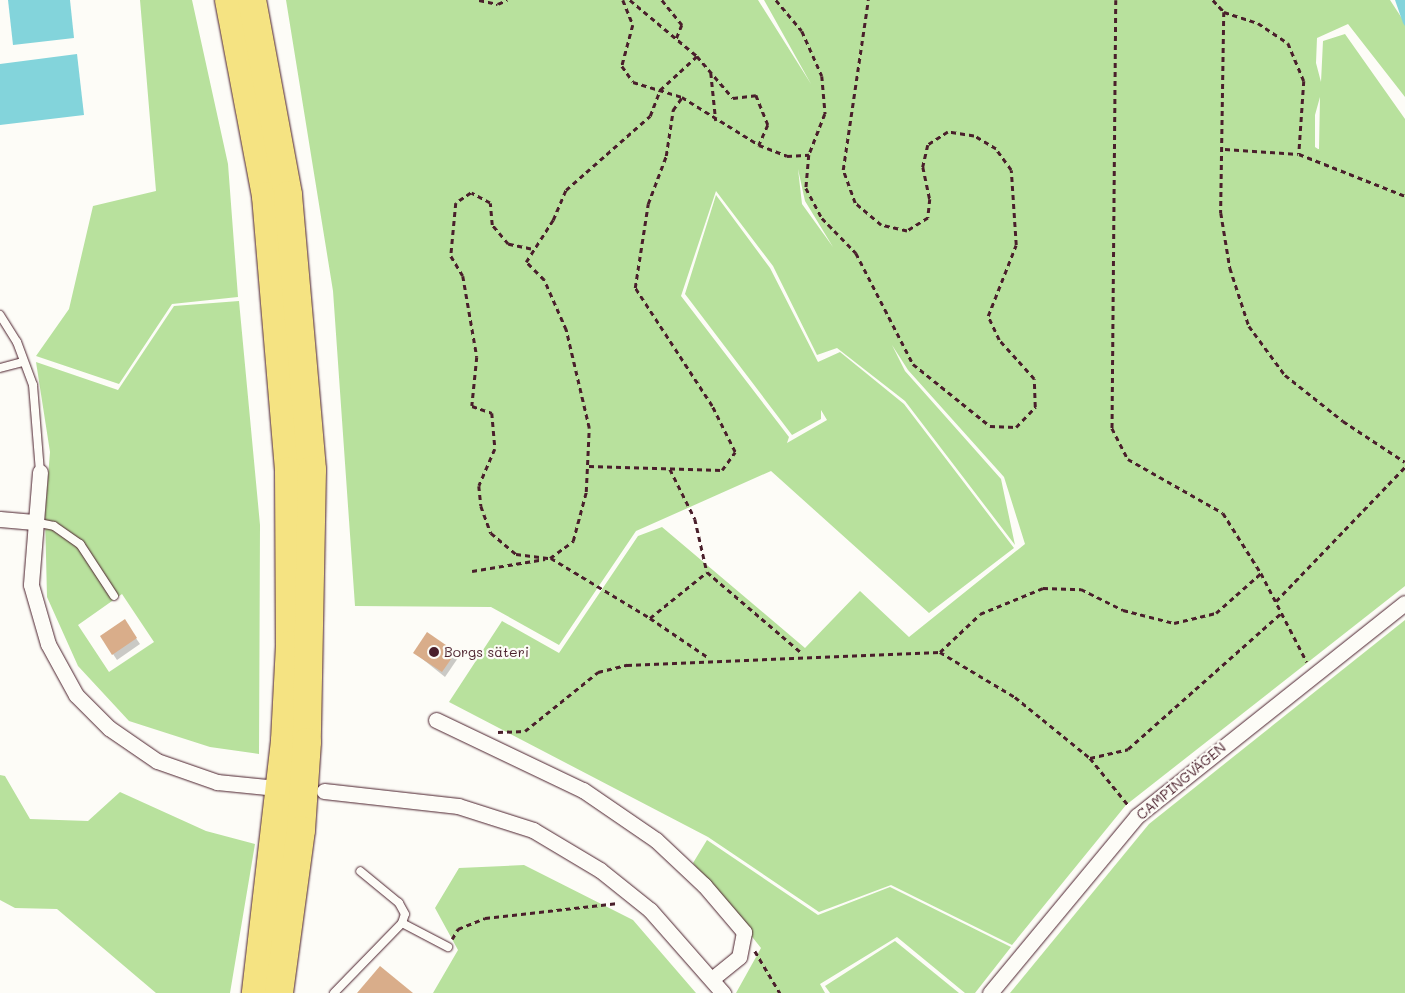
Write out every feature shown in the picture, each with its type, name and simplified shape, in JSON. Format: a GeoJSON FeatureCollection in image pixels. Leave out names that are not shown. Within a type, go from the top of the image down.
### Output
{"type":"FeatureCollection","features":[{"type":"Feature","properties":{"kind":"highway"},"geometry":{"type":"LineString","coordinates":[[229,0],[266,196],[289,471],[290,645],[285,741],[256,993]]}},
{"type":"Feature","properties":{"kind":"highway"},"geometry":{"type":"LineString","coordinates":[[252,0],[288,195],[312,470],[307,742],[279,993]]}},
{"type":"Feature","properties":{"kind":"street"},"geometry":{"type":"LineString","coordinates":[[40,472],[34,522],[31,585],[48,644],[76,695],[109,728],[157,761],[217,782],[267,786]]}},
{"type":"Feature","properties":{"kind":"street"},"geometry":{"type":"LineString","coordinates":[[0,519],[34,522]]}},
{"type":"Feature","properties":{"kind":"street","name":"CAMPINGVÄGEN"},"geometry":{"type":"LineString","coordinates":[[990,993],[1137,816],[1313,673],[1405,603]]}},
{"type":"Feature","properties":{"kind":"street"},"geometry":{"type":"LineString","coordinates":[[436,720],[583,790],[656,840],[728,910],[744,932],[739,957],[712,979]]}},
{"type":"Feature","properties":{"kind":"street"},"geometry":{"type":"LineString","coordinates":[[324,791],[386,794],[458,806],[533,830],[600,870],[639,901],[712,979],[722,993]]}},
{"type":"Feature","properties":{"kind":"lane"},"geometry":{"type":"LineString","coordinates":[[0,315],[33,385],[40,472]]}},
{"type":"Feature","properties":{"kind":"lane"},"geometry":{"type":"LineString","coordinates":[[0,368],[23,362]]}},
{"type":"Feature","properties":{"kind":"lane"},"geometry":{"type":"LineString","coordinates":[[34,522],[54,526],[80,544],[114,596]]}},
{"type":"Feature","properties":{"kind":"lane"},"geometry":{"type":"LineString","coordinates":[[334,993],[402,923],[405,914],[399,903],[360,871]]}},
{"type":"Feature","properties":{"kind":"lane"},"geometry":{"type":"LineString","coordinates":[[402,923],[448,946]]}},
{"type":"Feature","properties":{"kind":"path"},"geometry":{"type":"LineString","coordinates":[[479,0],[498,4],[507,0]]}},
{"type":"Feature","properties":{"kind":"path"},"geometry":{"type":"LineString","coordinates":[[623,0],[633,24],[622,66],[633,82],[682,97],[716,121],[759,145],[787,156],[809,155]]}},
{"type":"Feature","properties":{"kind":"path"},"geometry":{"type":"LineString","coordinates":[[630,0],[697,56],[733,98],[756,95],[768,124],[759,145]]}},
{"type":"Feature","properties":{"kind":"path"},"geometry":{"type":"LineString","coordinates":[[662,0],[682,25],[676,40]]}},
{"type":"Feature","properties":{"kind":"path"},"geometry":{"type":"LineString","coordinates":[[776,0],[802,31],[822,76],[825,114],[809,155],[806,188],[822,218],[856,253],[913,364],[990,426],[1016,427],[1035,408],[1034,379],[999,340],[988,316],[1016,245],[1011,170],[996,150],[974,136],[948,132],[928,144],[922,168],[930,199],[928,218],[908,231],[881,225],[855,203],[843,170],[868,0]]}},
{"type":"Feature","properties":{"kind":"path"},"geometry":{"type":"LineString","coordinates":[[1116,0],[1112,428],[1128,459],[1222,513],[1261,573],[1313,673]]}},
{"type":"Feature","properties":{"kind":"path"},"geometry":{"type":"LineString","coordinates":[[1213,0],[1224,12],[1258,23],[1288,43],[1304,81],[1299,154]]}},
{"type":"Feature","properties":{"kind":"path"},"geometry":{"type":"LineString","coordinates":[[1224,12],[1225,149],[1221,213],[1230,268],[1249,326],[1285,375],[1343,421],[1405,462]]}},
{"type":"Feature","properties":{"kind":"path"},"geometry":{"type":"LineString","coordinates":[[472,571],[550,558],[572,541],[589,466],[589,428],[566,330],[544,280],[526,262],[531,250],[553,220],[566,190],[650,116],[660,90],[697,56]]}},
{"type":"Feature","properties":{"kind":"path"},"geometry":{"type":"LineString","coordinates":[[711,72],[716,121]]}},
{"type":"Feature","properties":{"kind":"path"},"geometry":{"type":"LineString","coordinates":[[589,466],[670,470],[722,470],[735,452],[712,406],[635,288],[648,204],[666,156],[674,110],[682,97]]}},
{"type":"Feature","properties":{"kind":"path"},"geometry":{"type":"LineString","coordinates":[[1225,149],[1299,154],[1405,196]]}},
{"type":"Feature","properties":{"kind":"path"},"geometry":{"type":"LineString","coordinates":[[531,250],[508,244],[492,225],[490,203],[471,193],[456,203],[451,256],[463,276],[477,357],[472,406],[492,413],[494,449],[479,486],[481,506],[491,533],[516,554],[550,558],[650,618],[709,658]]}},
{"type":"Feature","properties":{"kind":"path"},"geometry":{"type":"LineString","coordinates":[[1275,602],[1405,467]]}},
{"type":"Feature","properties":{"kind":"path"},"geometry":{"type":"LineString","coordinates":[[670,470],[695,519],[707,572],[803,654]]}},
{"type":"Feature","properties":{"kind":"path"},"geometry":{"type":"LineString","coordinates":[[650,618],[707,572]]}},
{"type":"Feature","properties":{"kind":"path"},"geometry":{"type":"LineString","coordinates":[[940,652],[980,614],[1044,588],[1081,589],[1123,610],[1174,623],[1216,613],[1261,573]]}},
{"type":"Feature","properties":{"kind":"path"},"geometry":{"type":"LineString","coordinates":[[1090,758],[1128,750],[1281,613]]}},
{"type":"Feature","properties":{"kind":"path"},"geometry":{"type":"LineString","coordinates":[[479,741],[487,732],[525,731],[598,672],[627,664],[803,654],[940,652],[1015,697],[1090,758],[1137,816]]}},
{"type":"Feature","properties":{"kind":"path"},"geometry":{"type":"LineString","coordinates":[[448,946],[458,929],[485,918],[639,901]]}},
{"type":"Feature","properties":{"kind":"path"},"geometry":{"type":"LineString","coordinates":[[744,932],[780,993]]}},
{"type":"Feature","properties":{"kind":"green space"},"geometry":{"type":"Polygon","coordinates":[[[140,0],[192,0],[228,164],[238,297],[172,304],[119,384],[36,356],[69,309],[93,206],[156,191],[140,0]]]}},
{"type":"Feature","properties":{"kind":"green space"},"geometry":{"type":"Polygon","coordinates":[[[286,0],[758,0],[811,84],[764,0],[1390,0],[1405,23],[1405,97],[1348,24],[1317,38],[1316,63],[1321,82],[1323,41],[1345,34],[1405,119],[1405,586],[1126,805],[1012,945],[891,885],[819,912],[708,837],[449,702],[502,621],[559,653],[638,536],[662,527],[805,648],[860,591],[909,637],[1025,544],[1004,477],[908,370],[892,345],[905,371],[1001,479],[1015,545],[905,401],[837,348],[817,355],[773,266],[716,191],[681,296],[789,437],[787,443],[827,420],[821,410],[821,419],[792,435],[685,294],[716,195],[770,268],[818,362],[840,352],[904,404],[1014,548],[929,613],[771,471],[636,531],[559,645],[491,607],[355,606],[333,291],[286,0]],[[1320,97],[1315,115],[1315,147],[1318,149],[1319,149],[1320,97]],[[798,169],[802,204],[833,247],[805,201],[798,169]]]}},
{"type":"Feature","properties":{"kind":"green space"},"geometry":{"type":"Polygon","coordinates":[[[239,301],[260,525],[259,754],[210,747],[129,721],[78,666],[47,597],[45,515],[50,452],[36,362],[118,390],[174,306],[239,301]],[[122,594],[78,625],[109,672],[154,642],[122,594]]]}},
{"type":"Feature","properties":{"kind":"green space"},"geometry":{"type":"Polygon","coordinates":[[[1405,620],[1405,993],[1010,993],[1149,824],[1405,620]]]}},
{"type":"Feature","properties":{"kind":"green space"},"geometry":{"type":"Polygon","coordinates":[[[0,775],[5,776],[30,819],[88,821],[120,792],[206,831],[255,844],[230,993],[156,993],[57,909],[15,908],[0,900],[0,775]]]}},
{"type":"Feature","properties":{"kind":"green space"},"geometry":{"type":"Polygon","coordinates":[[[707,840],[818,915],[890,887],[1011,947],[975,993],[965,993],[897,937],[820,984],[825,993],[736,993],[761,948],[693,863],[707,840]]]}},
{"type":"Feature","properties":{"kind":"green space"},"geometry":{"type":"Polygon","coordinates":[[[524,865],[633,920],[696,993],[433,993],[458,950],[435,908],[459,868],[524,865]]]}},
{"type":"Feature","properties":{"kind":"green space"},"geometry":{"type":"Polygon","coordinates":[[[895,941],[959,993],[830,993],[825,986],[895,941]]]}},
{"type":"Feature","properties":{"kind":"water"},"geometry":{"type":"Polygon","coordinates":[[[8,0],[70,0],[74,38],[13,45],[8,0]]]}},
{"type":"Feature","properties":{"kind":"water"},"geometry":{"type":"Polygon","coordinates":[[[1395,0],[1405,0],[1405,26],[1403,23],[1395,0]]]}},
{"type":"Feature","properties":{"kind":"water"},"geometry":{"type":"Polygon","coordinates":[[[77,54],[84,115],[0,125],[0,64],[77,54]]]}},
{"type":"Feature","properties":{"kind":"building"},"geometry":{"type":"Polygon","coordinates":[[[125,619],[137,638],[112,655],[100,636],[125,619]]]}},
{"type":"Feature","properties":{"kind":"building","name":"Borgs säteri"},"geometry":{"type":"Polygon","coordinates":[[[427,632],[456,652],[442,672],[413,653],[427,632]]]}},
{"type":"Feature","properties":{"kind":"building"},"geometry":{"type":"Polygon","coordinates":[[[380,966],[413,993],[357,993],[380,966]]]}},
{"type":"Feature","properties":{"kind":"place","name":"Borgs säteri"},"geometry":{"type":"Point","coordinates":[434,652]}}]}
